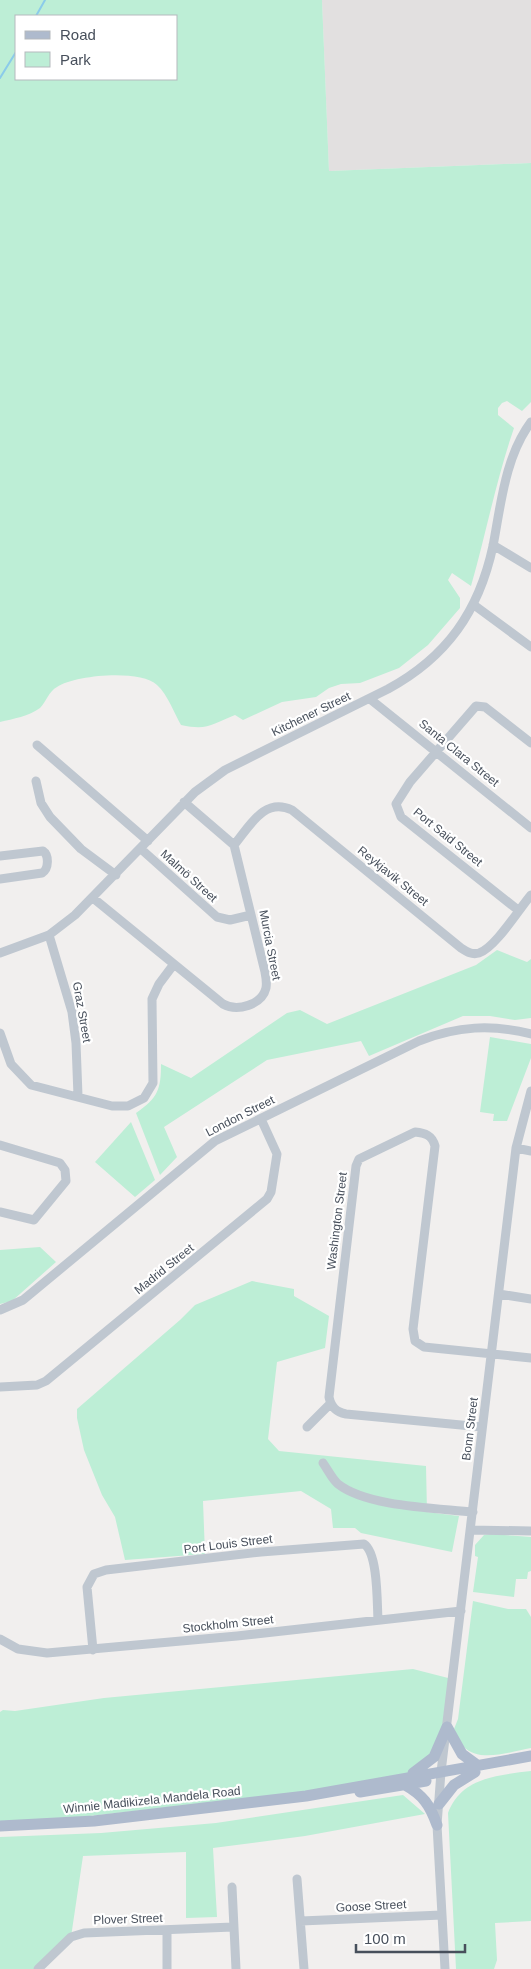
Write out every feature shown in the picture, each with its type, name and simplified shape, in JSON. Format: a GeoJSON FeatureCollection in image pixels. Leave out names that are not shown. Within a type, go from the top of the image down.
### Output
{"type":"FeatureCollection","features":[{"type":"Feature","properties":{"kind":"main road"},"geometry":{"type":"LineString","coordinates":[[439,1804],[454,1785],[476,1768],[462,1754],[447,1727]]}},
{"type":"Feature","properties":{"kind":"main road"},"geometry":{"type":"LineString","coordinates":[[437,1825],[431,1808],[424,1798],[404,1781],[434,1757],[447,1727]]}},
{"type":"Feature","properties":{"kind":"main road","name":"Winnie Madikizela Mandela Road"},"geometry":{"type":"LineString","coordinates":[[0,1826],[78,1822],[306,1796],[343,1795],[531,1756]]}},
{"type":"Feature","properties":{"kind":"main road","name":"Winnie Madikizela Mandela Road"},"geometry":{"type":"LineString","coordinates":[[476,1768],[531,1762]]}},
{"type":"Feature","properties":{"kind":"street","name":"Kitchener Street"},"geometry":{"type":"LineString","coordinates":[[0,953],[49,935],[93,898],[184,802],[225,770],[406,680],[430,661],[454,636],[474,605],[493,545],[506,482],[514,456],[530,427]]}},
{"type":"Feature","properties":{"kind":"street"},"geometry":{"type":"LineString","coordinates":[[493,545],[531,568]]}},
{"type":"Feature","properties":{"kind":"street"},"geometry":{"type":"LineString","coordinates":[[474,605],[531,647]]}},
{"type":"Feature","properties":{"kind":"street","name":"Santa Clara Street"},"geometry":{"type":"LineString","coordinates":[[370,699],[531,828]]}},
{"type":"Feature","properties":{"kind":"street"},"geometry":{"type":"LineString","coordinates":[[437,751],[476,706],[485,706],[531,743]]}},
{"type":"Feature","properties":{"kind":"street"},"geometry":{"type":"LineString","coordinates":[[37,745],[148,841]]}},
{"type":"Feature","properties":{"kind":"street","name":"Port Said Street"},"geometry":{"type":"LineString","coordinates":[[437,751],[405,789],[396,804],[397,810],[401,817],[518,910]]}},
{"type":"Feature","properties":{"kind":"street"},"geometry":{"type":"LineString","coordinates":[[36,781],[41,803],[50,817],[81,850],[116,875]]}},
{"type":"Feature","properties":{"kind":"street"},"geometry":{"type":"LineString","coordinates":[[184,802],[234,845]]}},
{"type":"Feature","properties":{"kind":"street","name":"Reykjavik Street"},"geometry":{"type":"LineString","coordinates":[[234,845],[267,808],[278,805],[286,807],[461,948],[470,953],[479,953],[487,948],[531,895]]}},
{"type":"Feature","properties":{"kind":"street","name":"Murcia Street"},"geometry":{"type":"LineString","coordinates":[[93,898],[226,1006],[246,1006],[262,996],[266,983],[234,845]]}},
{"type":"Feature","properties":{"kind":"street","name":"Malmö Street"},"geometry":{"type":"LineString","coordinates":[[141,849],[217,917],[230,920],[251,915]]}},
{"type":"Feature","properties":{"kind":"street"},"geometry":{"type":"LineString","coordinates":[[0,856],[43,851],[47,860],[47,868],[42,873],[0,878]]}},
{"type":"Feature","properties":{"kind":"street","name":"Graz Street"},"geometry":{"type":"LineString","coordinates":[[49,935],[72,1012],[76,1043],[78,1096]]}},
{"type":"Feature","properties":{"kind":"street"},"geometry":{"type":"LineString","coordinates":[[0,1033],[11,1064],[23,1080],[40,1088],[123,1107],[144,1098],[151,1090],[155,1076],[152,999],[159,984],[174,964]]}},
{"type":"Feature","properties":{"kind":"street","name":"London Street"},"geometry":{"type":"LineString","coordinates":[[0,1310],[24,1300],[209,1145],[419,1041],[466,1028],[495,1027],[531,1034]]}},
{"type":"Feature","properties":{"kind":"street","name":"Bonn Street"},"geometry":{"type":"LineString","coordinates":[[445,1969],[437,1825],[441,1775],[516,1148],[531,1091]]}},
{"type":"Feature","properties":{"kind":"street","name":"Madrid Street"},"geometry":{"type":"LineString","coordinates":[[0,1387],[37,1386],[46,1382],[265,1202],[271,1192],[277,1158],[276,1150],[261,1119]]}},
{"type":"Feature","properties":{"kind":"street","name":"Washington Street"},"geometry":{"type":"LineString","coordinates":[[330,1404],[329,1397],[357,1162],[362,1156],[415,1132],[430,1136],[435,1146],[413,1335],[415,1341],[424,1347],[492,1353]]}},
{"type":"Feature","properties":{"kind":"street"},"geometry":{"type":"LineString","coordinates":[[0,1145],[60,1164],[67,1176],[66,1181],[34,1220],[0,1212]]}},
{"type":"Feature","properties":{"kind":"street"},"geometry":{"type":"LineString","coordinates":[[516,1148],[531,1151]]}},
{"type":"Feature","properties":{"kind":"street"},"geometry":{"type":"LineString","coordinates":[[499,1294],[531,1299]]}},
{"type":"Feature","properties":{"kind":"street"},"geometry":{"type":"LineString","coordinates":[[492,1353],[531,1358]]}},
{"type":"Feature","properties":{"kind":"street"},"geometry":{"type":"LineString","coordinates":[[307,1427],[330,1404],[337,1412],[346,1414],[482,1427]]}},
{"type":"Feature","properties":{"kind":"street"},"geometry":{"type":"LineString","coordinates":[[323,1462],[336,1483],[359,1495],[409,1505],[473,1512]]}},
{"type":"Feature","properties":{"kind":"street"},"geometry":{"type":"LineString","coordinates":[[471,1530],[531,1532]]}},
{"type":"Feature","properties":{"kind":"street","name":"Port Louis Street"},"geometry":{"type":"LineString","coordinates":[[93,1650],[88,1587],[89,1581],[98,1572],[261,1552],[364,1544],[369,1546],[373,1559],[378,1620]]}},
{"type":"Feature","properties":{"kind":"street","name":"Stockholm Street"},"geometry":{"type":"LineString","coordinates":[[0,1639],[18,1649],[31,1652],[93,1650],[461,1611]]}},
{"type":"Feature","properties":{"kind":"street"},"geometry":{"type":"LineString","coordinates":[[298,1879],[304,1969]]}},
{"type":"Feature","properties":{"kind":"street"},"geometry":{"type":"LineString","coordinates":[[232,1887],[236,1969]]}},
{"type":"Feature","properties":{"kind":"street","name":"Goose Street"},"geometry":{"type":"LineString","coordinates":[[301,1921],[442,1915]]}},
{"type":"Feature","properties":{"kind":"street","name":"Plover Street"},"geometry":{"type":"LineString","coordinates":[[38,1969],[66,1941],[76,1935],[233,1927]]}},
{"type":"Feature","properties":{"kind":"street"},"geometry":{"type":"LineString","coordinates":[[167,1930],[167,1969]]}},
{"type":"Feature","properties":{"kind":"shaded area"},"geometry":{"type":"Polygon","coordinates":[[[322,0],[531,0],[531,163],[329,171],[322,0]]]}},
{"type":"Feature","properties":{"kind":"green space"},"geometry":{"type":"Polygon","coordinates":[[[0,0],[322,0],[329,171],[531,163],[531,402],[522,411],[507,401],[498,408],[498,415],[514,428],[471,586],[452,573],[448,580],[460,598],[460,608],[428,645],[399,668],[360,683],[341,684],[329,688],[316,697],[282,702],[243,720],[235,715],[204,727],[181,725],[168,699],[157,685],[149,680],[123,675],[92,677],[66,683],[54,689],[40,708],[21,717],[0,722],[0,0]]]}},
{"type":"Feature","properties":{"kind":"green space"},"geometry":{"type":"Polygon","coordinates":[[[497,950],[527,962],[531,959],[531,1018],[515,1020],[490,1016],[463,1016],[369,1056],[361,1041],[267,1060],[164,1127],[177,1157],[160,1175],[136,1113],[149,1103],[157,1092],[161,1064],[191,1078],[287,1013],[300,1010],[327,1024],[476,965],[497,950]]]}},
{"type":"Feature","properties":{"kind":"green space"},"geometry":{"type":"Polygon","coordinates":[[[490,1037],[531,1044],[531,1058],[507,1121],[493,1121],[494,1114],[480,1112],[490,1037]]]}},
{"type":"Feature","properties":{"kind":"green space"},"geometry":{"type":"Polygon","coordinates":[[[131,1122],[155,1180],[135,1197],[95,1162],[131,1122]]]}},
{"type":"Feature","properties":{"kind":"green space"},"geometry":{"type":"Polygon","coordinates":[[[40,1247],[56,1262],[12,1301],[0,1304],[0,1250],[40,1247]]]}},
{"type":"Feature","properties":{"kind":"green space"},"geometry":{"type":"Polygon","coordinates":[[[252,1281],[294,1289],[294,1296],[329,1316],[325,1348],[277,1362],[268,1439],[279,1451],[426,1466],[427,1512],[459,1516],[452,1552],[361,1533],[355,1528],[333,1528],[331,1509],[301,1491],[203,1501],[205,1554],[125,1560],[115,1517],[102,1495],[84,1450],[77,1418],[77,1409],[195,1305],[252,1281]]]}},
{"type":"Feature","properties":{"kind":"green space"},"geometry":{"type":"Polygon","coordinates":[[[484,1535],[531,1537],[531,1571],[528,1572],[527,1579],[516,1579],[514,1597],[473,1592],[478,1557],[475,1556],[475,1545],[484,1535]]]}},
{"type":"Feature","properties":{"kind":"green space"},"geometry":{"type":"Polygon","coordinates":[[[473,1601],[508,1609],[526,1609],[531,1617],[531,1748],[496,1755],[478,1754],[463,1746],[454,1729],[458,1719],[473,1601]]]}},
{"type":"Feature","properties":{"kind":"green space"},"geometry":{"type":"Polygon","coordinates":[[[413,1669],[452,1679],[438,1751],[414,1772],[349,1787],[0,1826],[0,1712],[3,1710],[15,1711],[104,1698],[413,1669]]]}},
{"type":"Feature","properties":{"kind":"green space"},"geometry":{"type":"Polygon","coordinates":[[[531,1771],[531,1921],[495,1923],[497,1960],[494,1969],[456,1969],[448,1813],[454,1801],[471,1785],[493,1777],[531,1771]]]}},
{"type":"Feature","properties":{"kind":"green space"},"geometry":{"type":"Polygon","coordinates":[[[403,1795],[425,1814],[305,1836],[213,1848],[217,1917],[186,1918],[186,1852],[83,1856],[71,1937],[38,1969],[0,1969],[0,1837],[101,1833],[216,1823],[403,1795]]]}},
{"type":"Feature","properties":{"kind":"waterway"},"geometry":{"type":"LineString","coordinates":[[37,15],[45,0]]}},
{"type":"Feature","properties":{"kind":"waterway"},"geometry":{"type":"LineString","coordinates":[[0,78],[15,54]]}}]}
